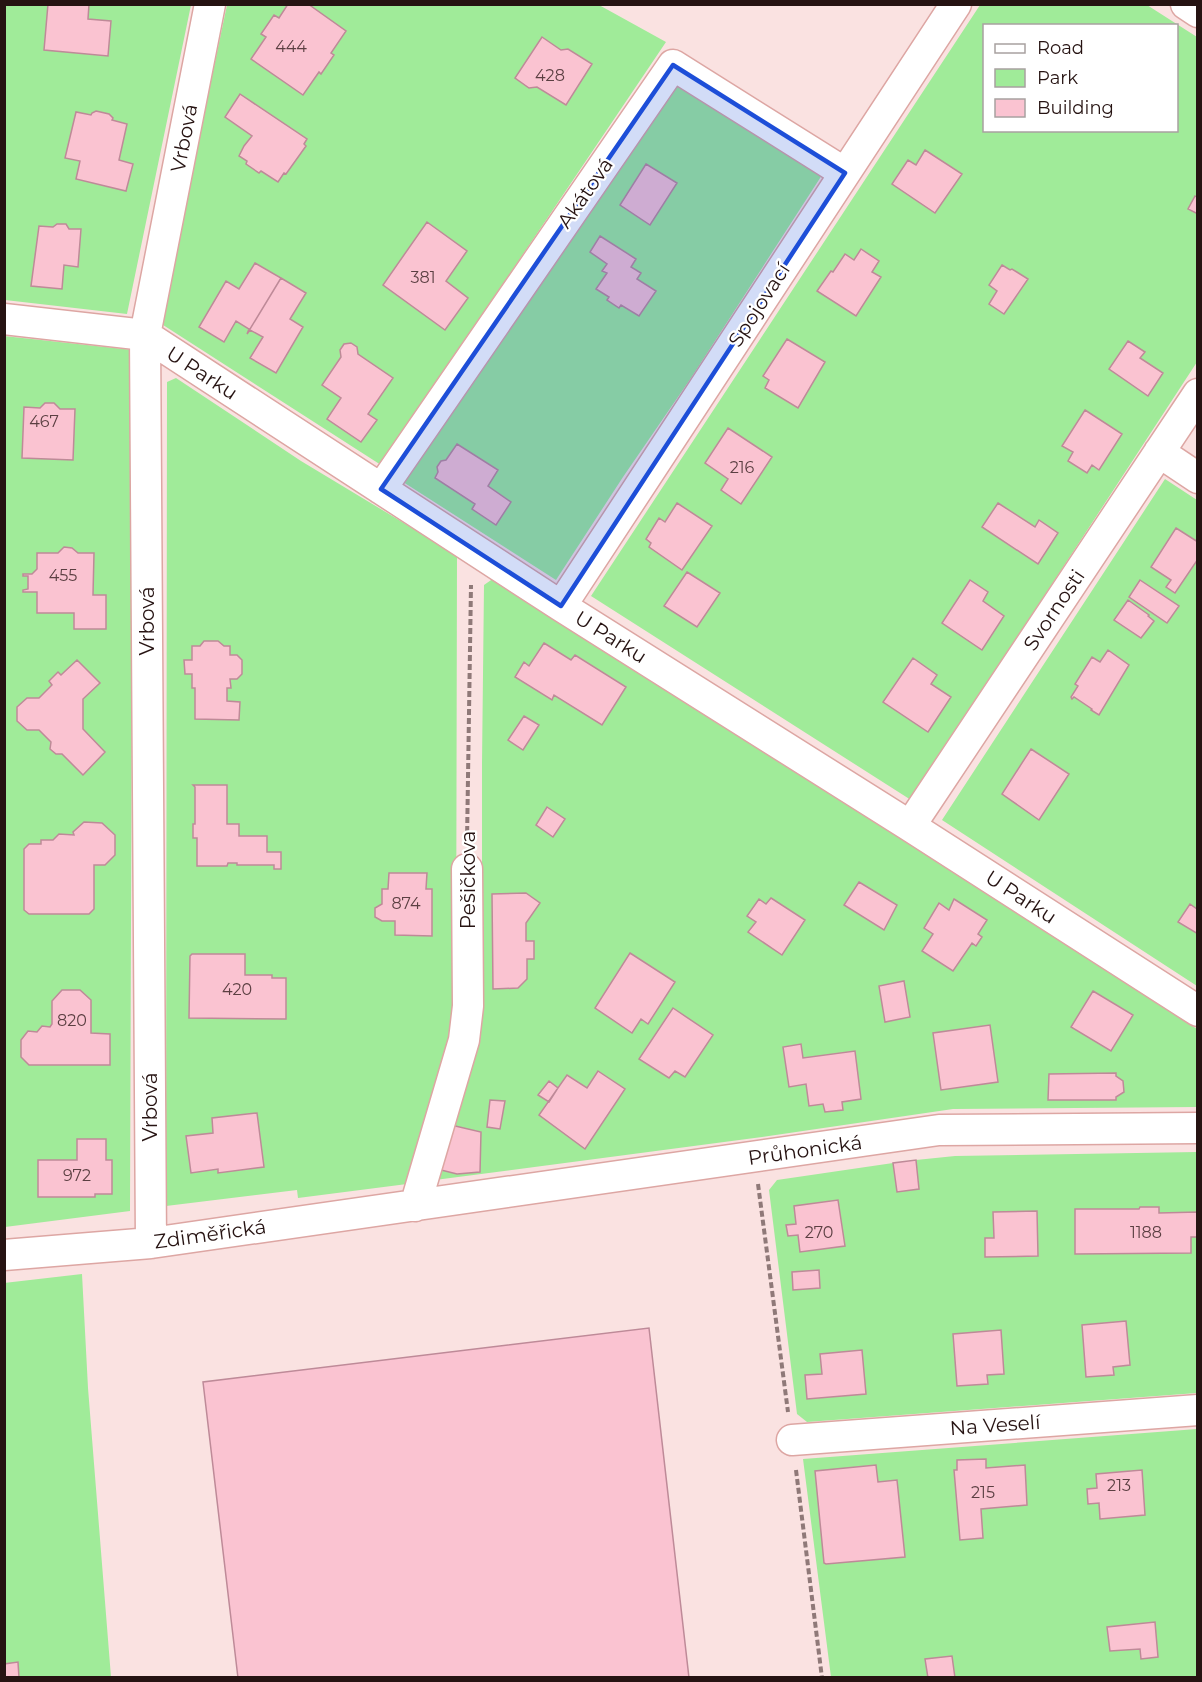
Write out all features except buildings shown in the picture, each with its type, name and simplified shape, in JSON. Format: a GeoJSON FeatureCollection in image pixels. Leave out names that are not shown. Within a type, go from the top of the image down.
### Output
{"type":"FeatureCollection","features":[{"type":"Feature","properties":{"kind":"street","name":"Vrbová"},"geometry":{"type":"LineString","coordinates":[[151,1243],[145,335],[210,4]]}},
{"type":"Feature","properties":{"kind":"street","name":"Spojovací"},"geometry":{"type":"LineString","coordinates":[[561,606],[956,4]]}},
{"type":"Feature","properties":{"kind":"street"},"geometry":{"type":"LineString","coordinates":[[1186,4],[1197,12]]}},
{"type":"Feature","properties":{"kind":"street","name":"Akátová"},"geometry":{"type":"LineString","coordinates":[[381,489],[673,65],[845,173]]}},
{"type":"Feature","properties":{"kind":"street","name":"U Parku"},"geometry":{"type":"LineString","coordinates":[[4,319],[145,335],[561,606],[910,826],[1197,1011]]}},
{"type":"Feature","properties":{"kind":"street","name":"Svornosti"},"geometry":{"type":"LineString","coordinates":[[910,826],[1197,394]]}},
{"type":"Feature","properties":{"kind":"street"},"geometry":{"type":"LineString","coordinates":[[1159,452],[1197,478]]}},
{"type":"Feature","properties":{"kind":"street","name":"Pešičkova"},"geometry":{"type":"LineString","coordinates":[[415,1206],[464,1040],[468,1006],[467,869]]}},
{"type":"Feature","properties":{"kind":"street","name":"Průhonická"},"geometry":{"type":"LineString","coordinates":[[415,1206],[939,1130],[1197,1128]]}},
{"type":"Feature","properties":{"kind":"street","name":"Zdiměřická"},"geometry":{"type":"LineString","coordinates":[[4,1255],[151,1243],[415,1206]]}},
{"type":"Feature","properties":{"kind":"street","name":"Na Veselí"},"geometry":{"type":"LineString","coordinates":[[792,1440],[1197,1410]]}},
{"type":"Feature","properties":{"kind":"path","name":"Pešičkova"},"geometry":{"type":"LineString","coordinates":[[467,869],[471,546]]}},
{"type":"Feature","properties":{"kind":"highlighted area"},"geometry":{"type":"Polygon","coordinates":[[[673,65],[845,173],[561,606],[381,489],[673,65]]]}},
{"type":"Feature","properties":{"kind":"green space"},"geometry":{"type":"Polygon","coordinates":[[[4,5],[191,5],[127,314],[5,300],[4,5]]]}},
{"type":"Feature","properties":{"kind":"green space"},"geometry":{"type":"Polygon","coordinates":[[[227,5],[599,5],[666,42],[381,465],[160,323],[227,5]]]}},
{"type":"Feature","properties":{"kind":"green space"},"geometry":{"type":"Polygon","coordinates":[[[980,5],[1147,5],[1177,24],[983,24],[983,132],[1178,132],[1178,25],[1197,37],[1197,362],[911,800],[591,596],[980,5]]]}},
{"type":"Feature","properties":{"kind":"green space"},"geometry":{"type":"Polygon","coordinates":[[[679,84],[822,175],[691,378],[556,580],[400,480],[679,84]]]}},
{"type":"Feature","properties":{"kind":"green space"},"geometry":{"type":"Polygon","coordinates":[[[4,336],[133,350],[130,1211],[5,1227],[4,336]]]}},
{"type":"Feature","properties":{"kind":"green space"},"geometry":{"type":"Polygon","coordinates":[[[176,378],[301,461],[457,555],[456,1020],[407,1184],[298,1198],[297,1190],[166,1206],[167,382],[176,378]]]}},
{"type":"Feature","properties":{"kind":"green space"},"geometry":{"type":"Polygon","coordinates":[[[1165,479],[1197,500],[1197,986],[942,820],[1165,479]]]}},
{"type":"Feature","properties":{"kind":"green space"},"geometry":{"type":"Polygon","coordinates":[[[494,578],[892,830],[1197,1029],[1197,1107],[953,1109],[762,1137],[435,1180],[482,1024],[484,585],[494,578]]]}},
{"type":"Feature","properties":{"kind":"green space"},"geometry":{"type":"Polygon","coordinates":[[[1197,1152],[1197,1393],[807,1422],[797,1414],[769,1190],[777,1180],[893,1163],[897,1192],[919,1188],[916,1160],[955,1156],[1197,1152]]]}},
{"type":"Feature","properties":{"kind":"green space"},"geometry":{"type":"Polygon","coordinates":[[[82,1274],[88,1388],[111,1677],[5,1677],[4,1283],[82,1274]]]}},
{"type":"Feature","properties":{"kind":"green space"},"geometry":{"type":"Polygon","coordinates":[[[1197,1429],[1197,1677],[831,1677],[803,1459],[1197,1429]]]}}]}
